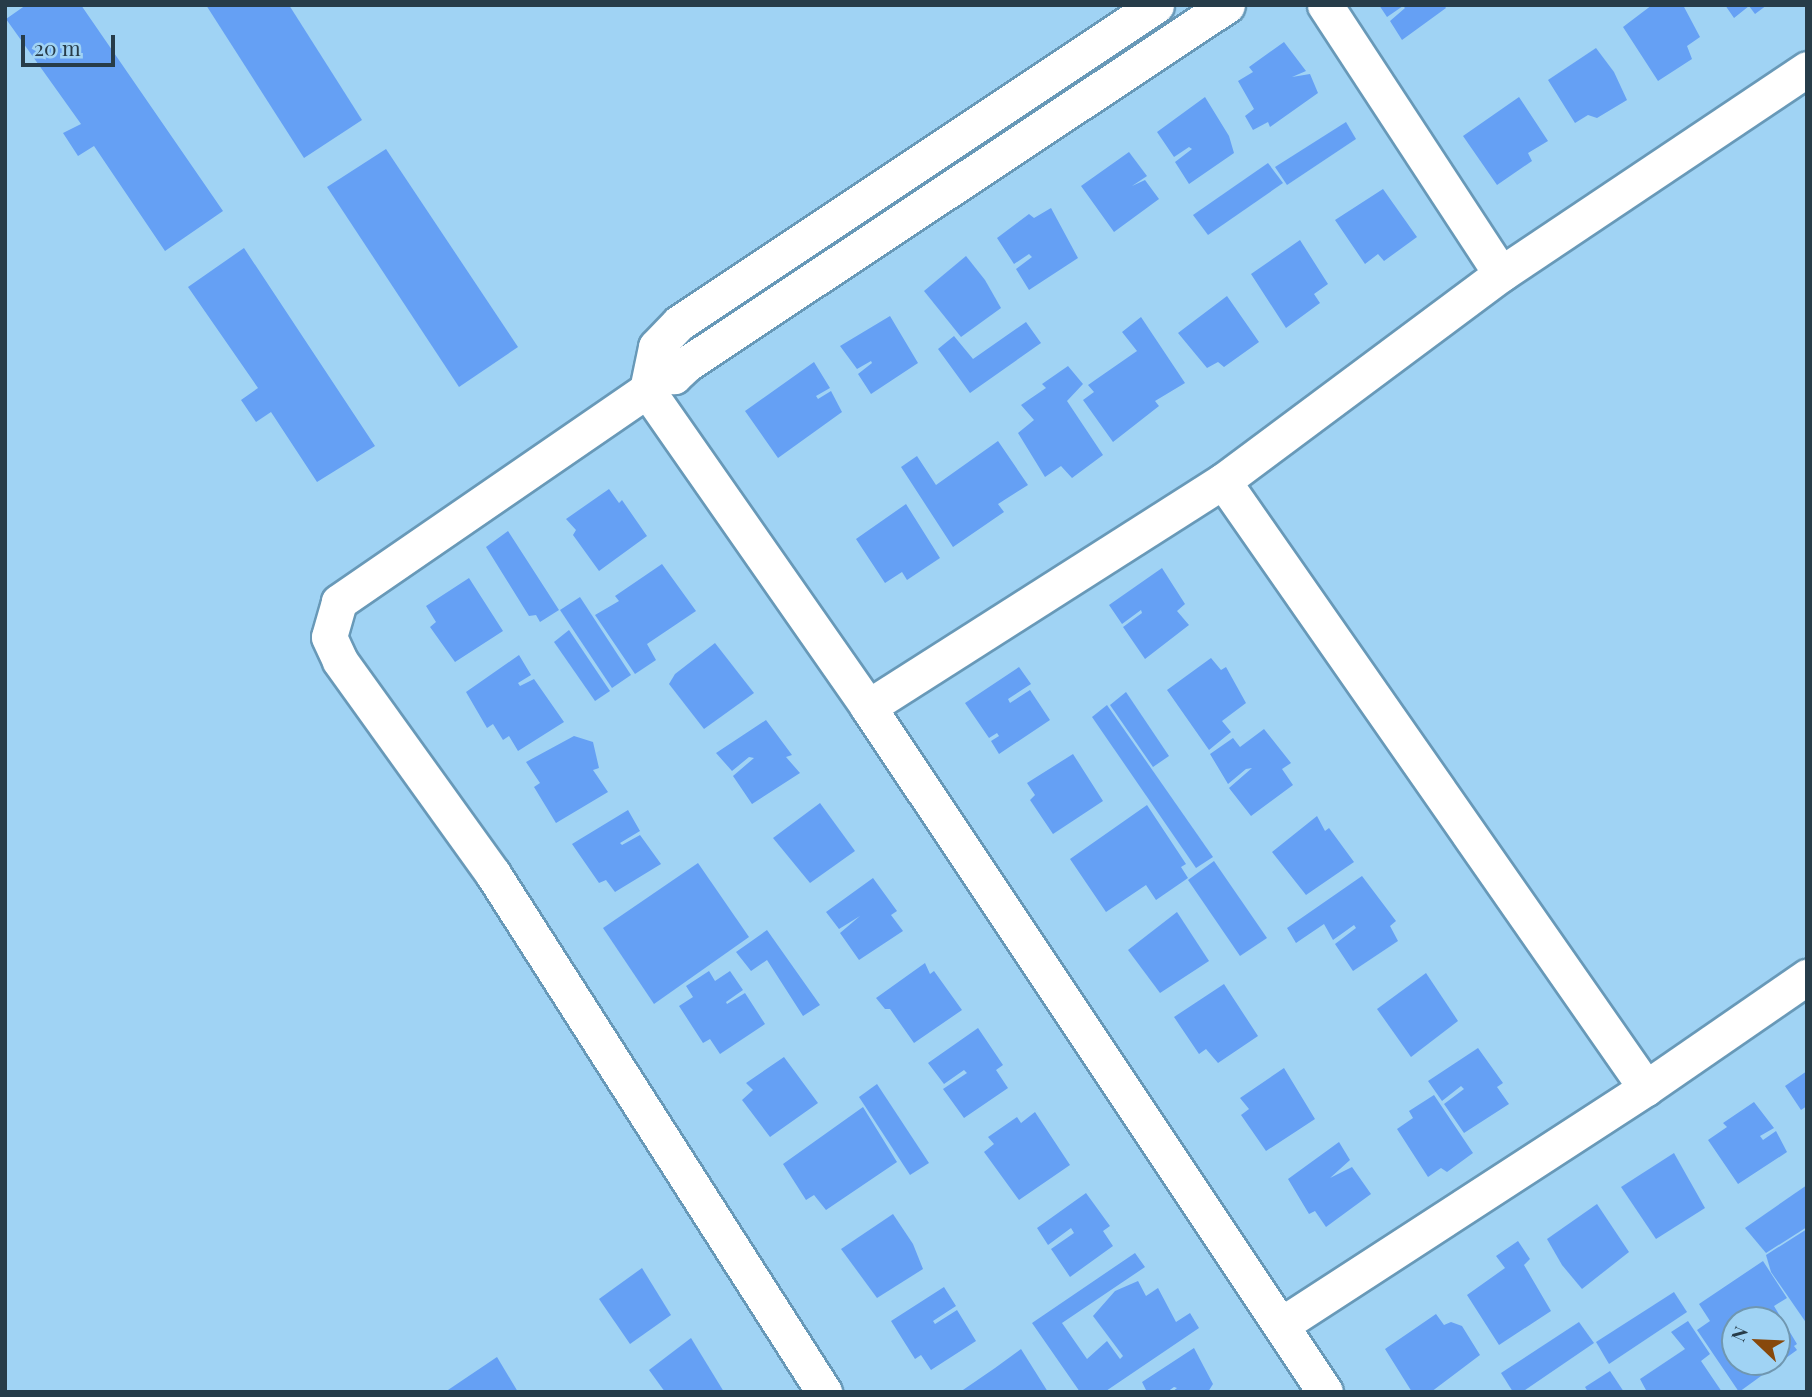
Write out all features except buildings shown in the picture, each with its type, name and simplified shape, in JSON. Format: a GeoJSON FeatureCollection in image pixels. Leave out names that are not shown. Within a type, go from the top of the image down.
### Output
{"type":"FeatureCollection","features":[{"type":"Feature","properties":{"kind":"street"},"geometry":{"type":"LineString","coordinates":[[1156,5],[679,323],[656,348],[649,383],[1325,1392]]}},
{"type":"Feature","properties":{"kind":"street"},"geometry":{"type":"LineString","coordinates":[[824,1392],[493,874],[341,661],[329,637],[339,602],[649,383],[674,376],[688,363],[1227,5]]}},
{"type":"Feature","properties":{"kind":"street"},"geometry":{"type":"LineString","coordinates":[[1325,5],[1501,274]]}},
{"type":"Feature","properties":{"kind":"street"},"geometry":{"type":"LineString","coordinates":[[868,707],[1223,481],[1501,274],[1801,84]]}},
{"type":"Feature","properties":{"kind":"street"},"geometry":{"type":"LineString","coordinates":[[1223,481],[1646,1088]]}},
{"type":"Feature","properties":{"kind":"street"},"geometry":{"type":"LineString","coordinates":[[1281,1325],[1646,1088],[1807,977]]}}]}
